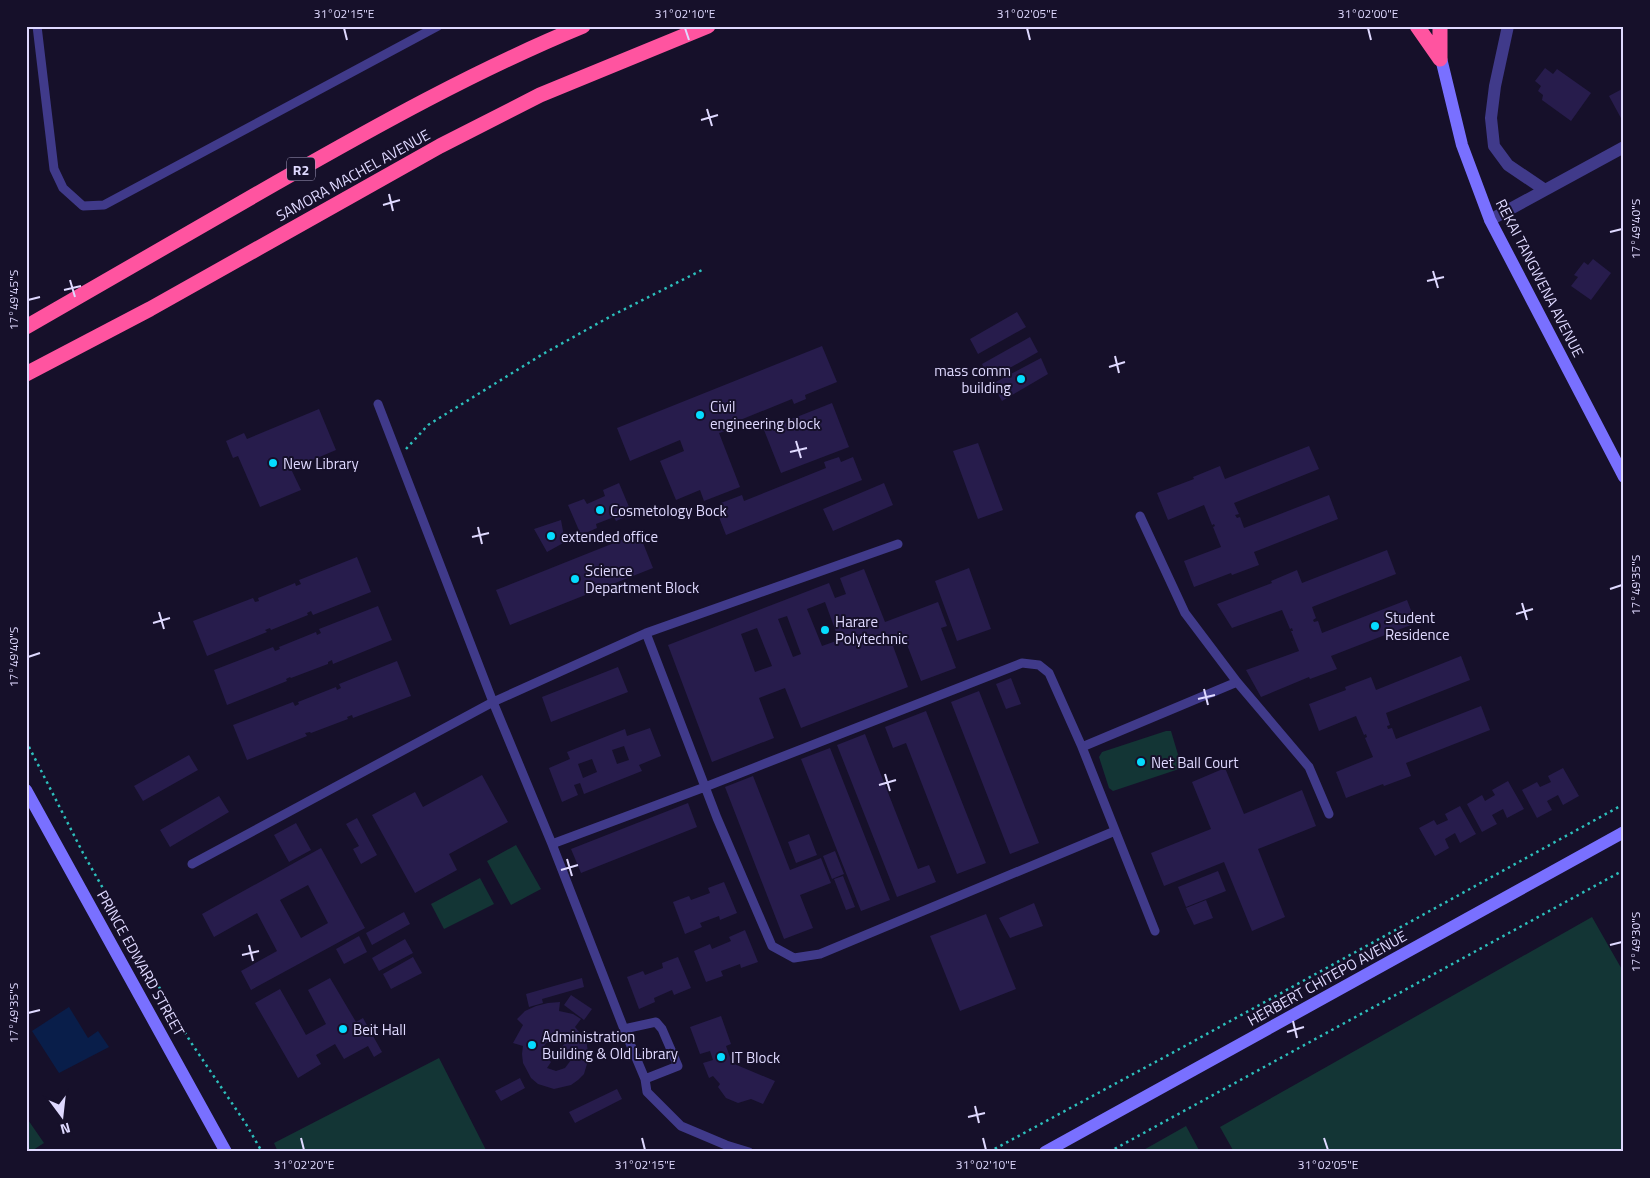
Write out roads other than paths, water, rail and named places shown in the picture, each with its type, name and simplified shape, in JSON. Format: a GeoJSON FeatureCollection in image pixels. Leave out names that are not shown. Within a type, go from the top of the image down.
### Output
{"type":"FeatureCollection","features":[{"type":"Feature","properties":{"kind":"highway","name":"SAMORA MACHEL AVENUE"},"geometry":{"type":"LineString","coordinates":[[26,326],[329,153],[450,87],[532,47],[583,26]]}},
{"type":"Feature","properties":{"kind":"highway","name":"SAMORA MACHEL AVENUE"},"geometry":{"type":"LineString","coordinates":[[26,374],[150,309],[440,146],[498,116],[540,95],[708,26]]}},
{"type":"Feature","properties":{"kind":"highway"},"geometry":{"type":"LineString","coordinates":[[1417,26],[1440,59]]}},
{"type":"Feature","properties":{"kind":"highway"},"geometry":{"type":"LineString","coordinates":[[1440,26],[1440,59]]}},
{"type":"Feature","properties":{"kind":"main road","name":"REKAI TANGWENA AVENUE"},"geometry":{"type":"LineString","coordinates":[[1434,26],[1440,59],[1462,145],[1490,220],[1624,477]]}},
{"type":"Feature","properties":{"kind":"main road","name":"PRINCE EDWARD STREET"},"geometry":{"type":"LineString","coordinates":[[26,790],[226,1152]]}},
{"type":"Feature","properties":{"kind":"main road","name":"HERBERT CHITEPO AVENUE"},"geometry":{"type":"LineString","coordinates":[[1045,1152],[1624,832]]}},
{"type":"Feature","properties":{"kind":"street"},"geometry":{"type":"LineString","coordinates":[[1508,26],[1495,86],[1491,118],[1494,146],[1508,165],[1545,190]]}},
{"type":"Feature","properties":{"kind":"street"},"geometry":{"type":"LineString","coordinates":[[1490,220],[1624,147]]}},
{"type":"Feature","properties":{"kind":"lane"},"geometry":{"type":"LineString","coordinates":[[38,26],[54,169],[63,188],[83,206],[104,205],[438,26]]}},
{"type":"Feature","properties":{"kind":"lane"},"geometry":{"type":"LineString","coordinates":[[378,404],[493,702],[552,844],[645,1079],[647,1092],[681,1126],[726,1145],[749,1152]]}},
{"type":"Feature","properties":{"kind":"lane"},"geometry":{"type":"LineString","coordinates":[[1140,516],[1185,613],[1237,682],[1309,767],[1329,814]]}},
{"type":"Feature","properties":{"kind":"lane"},"geometry":{"type":"LineString","coordinates":[[192,864],[493,702],[646,633],[898,544]]}},
{"type":"Feature","properties":{"kind":"lane"},"geometry":{"type":"LineString","coordinates":[[646,633],[717,818],[772,946],[794,958],[820,954],[1115,831]]}},
{"type":"Feature","properties":{"kind":"lane"},"geometry":{"type":"LineString","coordinates":[[552,844],[705,787],[1022,663],[1039,665],[1049,673],[1082,747],[1155,931]]}},
{"type":"Feature","properties":{"kind":"lane"},"geometry":{"type":"LineString","coordinates":[[1082,747],[1237,682]]}},
{"type":"Feature","properties":{"kind":"lane"},"geometry":{"type":"LineString","coordinates":[[624,1029],[656,1022],[662,1029],[678,1066],[645,1079]]}},
{"type":"Feature","properties":{"kind":"water"},"geometry":{"type":"Polygon","coordinates":[[[69,1007],[88,1038],[98,1031],[109,1047],[59,1073],[32,1031],[69,1007]]]}},
{"type":"Feature","properties":{"kind":"place","name":"mass comm building"},"geometry":{"type":"Point","coordinates":[1021,379]}},
{"type":"Feature","properties":{"kind":"place","name":"Civil engineering block"},"geometry":{"type":"Point","coordinates":[700,415]}},
{"type":"Feature","properties":{"kind":"place","name":"New Library"},"geometry":{"type":"Point","coordinates":[273,463]}},
{"type":"Feature","properties":{"kind":"place","name":"Cosmetology Bock"},"geometry":{"type":"Point","coordinates":[600,510]}},
{"type":"Feature","properties":{"kind":"place","name":"extended office"},"geometry":{"type":"Point","coordinates":[551,536]}},
{"type":"Feature","properties":{"kind":"place","name":"Science Department Block"},"geometry":{"type":"Point","coordinates":[575,579]}},
{"type":"Feature","properties":{"kind":"place","name":"Student Residence"},"geometry":{"type":"Point","coordinates":[1375,626]}},
{"type":"Feature","properties":{"kind":"place","name":"Harare Polytechnic"},"geometry":{"type":"Point","coordinates":[825,630]}},
{"type":"Feature","properties":{"kind":"place","name":"Net Ball Court"},"geometry":{"type":"Point","coordinates":[1141,762]}},
{"type":"Feature","properties":{"kind":"place","name":"Beit Hall"},"geometry":{"type":"Point","coordinates":[343,1029]}},
{"type":"Feature","properties":{"kind":"place","name":"Administration Building & Old Library"},"geometry":{"type":"Point","coordinates":[532,1045]}},
{"type":"Feature","properties":{"kind":"place","name":"IT Block"},"geometry":{"type":"Point","coordinates":[721,1057]}}]}
